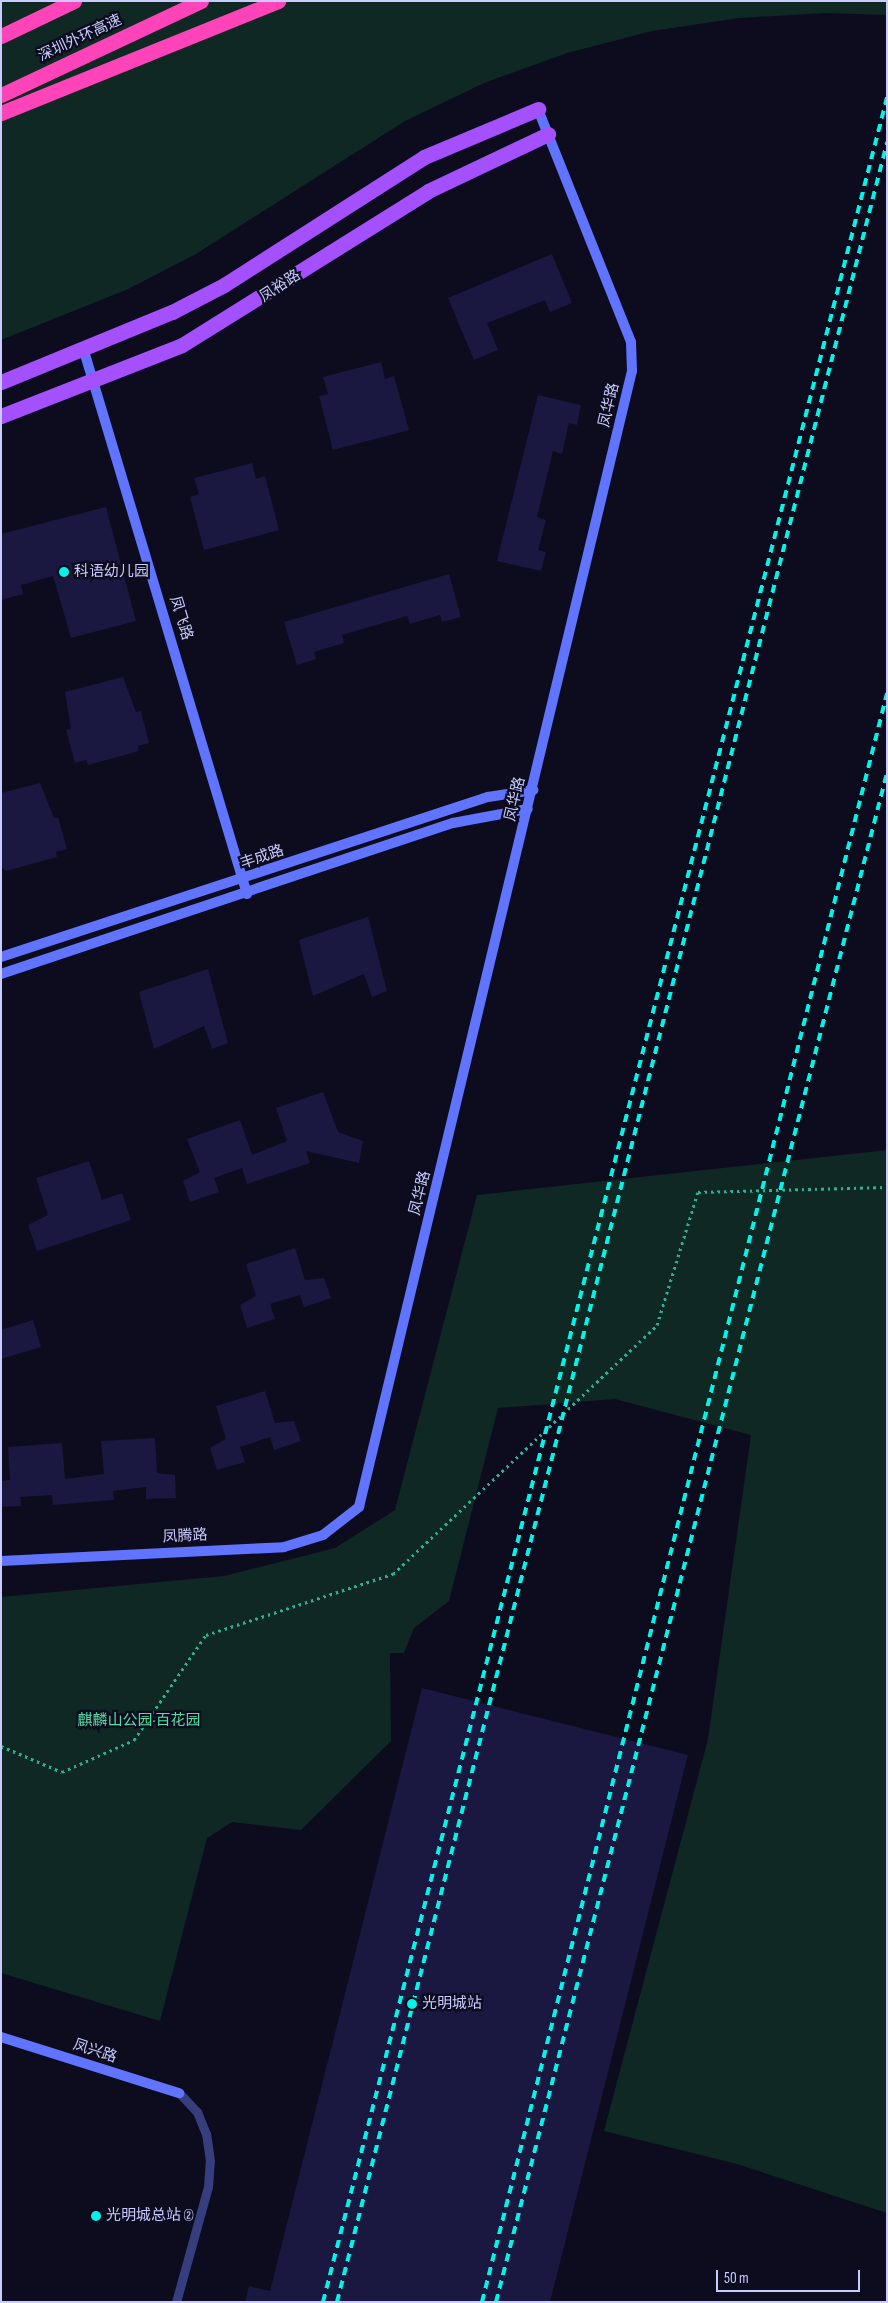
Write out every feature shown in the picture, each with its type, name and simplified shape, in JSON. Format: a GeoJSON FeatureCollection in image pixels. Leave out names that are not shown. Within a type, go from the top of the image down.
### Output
{"type":"FeatureCollection","features":[{"type":"Feature","properties":{"kind":"highway"},"geometry":{"type":"LineString","coordinates":[[1,36],[74,1]]}},
{"type":"Feature","properties":{"kind":"highway","name":"深圳外环高速"},"geometry":{"type":"LineString","coordinates":[[1,95],[201,1]]}},
{"type":"Feature","properties":{"kind":"highway"},"geometry":{"type":"LineString","coordinates":[[1,113],[278,1]]}},
{"type":"Feature","properties":{"kind":"main road","name":"凤裕路"},"geometry":{"type":"LineString","coordinates":[[1,382],[84,351],[224,285],[424,157],[538,109]]}},
{"type":"Feature","properties":{"kind":"main road","name":"凤裕路"},"geometry":{"type":"LineString","coordinates":[[1,416],[95,382],[182,344],[428,191],[548,134]]}},
{"type":"Feature","properties":{"kind":"street","name":"凤华路"},"geometry":{"type":"LineString","coordinates":[[359,1507],[533,790],[633,357],[631,342],[538,109]]}},
{"type":"Feature","properties":{"kind":"street","name":"凤飞路"},"geometry":{"type":"LineString","coordinates":[[84,351],[95,382],[248,894]]}},
{"type":"Feature","properties":{"kind":"street","name":"丰成路"},"geometry":{"type":"LineString","coordinates":[[1,957],[488,797],[533,790]]}},
{"type":"Feature","properties":{"kind":"street","name":"丰成路"},"geometry":{"type":"LineString","coordinates":[[1,974],[248,894],[453,823],[528,809]]}},
{"type":"Feature","properties":{"kind":"street","name":"凤腾路"},"geometry":{"type":"LineString","coordinates":[[1,1561],[291,1546],[323,1535],[359,1507]]}},
{"type":"Feature","properties":{"kind":"street","name":"凤兴路"},"geometry":{"type":"LineString","coordinates":[[1,2037],[179,2093]]}},
{"type":"Feature","properties":{"kind":"lane"},"geometry":{"type":"LineString","coordinates":[[176,2302],[208,2188],[210,2161],[206,2134],[197,2112],[179,2093]]}},
{"type":"Feature","properties":{"kind":"path"},"geometry":{"type":"LineString","coordinates":[[1,1746],[62,1772],[134,1740],[206,1635],[393,1574],[657,1325],[698,1192],[887,1187]]}},
{"type":"Feature","properties":{"kind":"green space"},"geometry":{"type":"Polygon","coordinates":[[[1,1],[887,1],[887,15],[826,13],[739,18],[652,31],[567,53],[484,83],[405,121],[196,254],[128,289],[1,340],[1,1]]]}},
{"type":"Feature","properties":{"kind":"green space","name":"麒麟山公园·百花园"},"geometry":{"type":"Polygon","coordinates":[[[887,1150],[887,2213],[737,2164],[604,2131],[708,1739],[751,1435],[615,1399],[498,1408],[449,1601],[414,1628],[404,1653],[390,1653],[391,1741],[301,1830],[232,1822],[207,1838],[160,2021],[1,1973],[1,1597],[224,1576],[335,1548],[395,1510],[477,1195],[887,1150]]]}},
{"type":"Feature","properties":{"kind":"building"},"geometry":{"type":"Polygon","coordinates":[[[552,254],[572,303],[550,312],[545,300],[487,323],[498,350],[474,360],[448,298],[552,254]]]}},
{"type":"Feature","properties":{"kind":"building"},"geometry":{"type":"Polygon","coordinates":[[[381,362],[385,379],[394,376],[409,430],[333,450],[319,396],[328,394],[323,377],[381,362]]]}},
{"type":"Feature","properties":{"kind":"building"},"geometry":{"type":"Polygon","coordinates":[[[538,395],[581,405],[577,425],[569,423],[562,454],[553,451],[537,517],[546,520],[538,550],[546,552],[541,571],[497,561],[538,395]]]}},
{"type":"Feature","properties":{"kind":"building"},"geometry":{"type":"Polygon","coordinates":[[[252,463],[256,479],[265,476],[279,530],[204,550],[190,497],[199,494],[194,478],[252,463]]]}},
{"type":"Feature","properties":{"kind":"building"},"geometry":{"type":"Polygon","coordinates":[[[106,507],[136,621],[71,638],[53,576],[21,585],[23,594],[1,600],[1,534],[106,507]]]}},
{"type":"Feature","properties":{"kind":"building"},"geometry":{"type":"Polygon","coordinates":[[[449,574],[461,617],[442,622],[440,615],[410,624],[407,616],[342,635],[344,643],[314,652],[316,659],[297,665],[284,622],[449,574]]]}},
{"type":"Feature","properties":{"kind":"building"},"geometry":{"type":"Polygon","coordinates":[[[123,677],[136,712],[141,711],[149,743],[138,746],[139,751],[88,765],[86,760],[75,763],[66,730],[71,729],[65,692],[123,677]]]}},
{"type":"Feature","properties":{"kind":"building"},"geometry":{"type":"Polygon","coordinates":[[[40,783],[54,818],[58,817],[67,849],[56,852],[57,857],[6,871],[1,867],[1,793],[40,783]]]}},
{"type":"Feature","properties":{"kind":"building"},"geometry":{"type":"Polygon","coordinates":[[[368,917],[387,991],[372,997],[364,974],[313,996],[299,940],[368,917]]]}},
{"type":"Feature","properties":{"kind":"building"},"geometry":{"type":"Polygon","coordinates":[[[208,969],[228,1043],[212,1049],[204,1026],[154,1049],[139,992],[208,969]]]}},
{"type":"Feature","properties":{"kind":"building"},"geometry":{"type":"Polygon","coordinates":[[[323,1092],[338,1132],[363,1141],[359,1163],[306,1151],[310,1163],[247,1184],[242,1168],[214,1178],[219,1192],[190,1202],[183,1181],[200,1172],[187,1139],[240,1120],[252,1155],[287,1141],[276,1108],[323,1092]]]}},
{"type":"Feature","properties":{"kind":"building"},"geometry":{"type":"Polygon","coordinates":[[[89,1161],[102,1200],[122,1193],[131,1220],[37,1251],[28,1225],[48,1215],[36,1178],[89,1161]]]}},
{"type":"Feature","properties":{"kind":"building"},"geometry":{"type":"Polygon","coordinates":[[[295,1248],[305,1280],[324,1278],[331,1298],[304,1307],[300,1295],[270,1304],[275,1319],[247,1328],[240,1305],[256,1296],[246,1264],[295,1248]]]}},
{"type":"Feature","properties":{"kind":"building"},"geometry":{"type":"Polygon","coordinates":[[[33,1320],[41,1347],[1,1359],[1,1330],[33,1320]]]}},
{"type":"Feature","properties":{"kind":"building"},"geometry":{"type":"Polygon","coordinates":[[[265,1391],[275,1423],[294,1421],[301,1441],[274,1450],[270,1437],[240,1447],[245,1462],[217,1470],[210,1448],[226,1439],[216,1406],[265,1391]]]}},
{"type":"Feature","properties":{"kind":"building"},"geometry":{"type":"Polygon","coordinates":[[[155,1438],[157,1473],[175,1475],[176,1498],[146,1499],[146,1487],[113,1491],[114,1500],[53,1505],[52,1495],[20,1497],[21,1506],[1,1507],[1,1481],[10,1480],[8,1447],[62,1443],[65,1479],[104,1474],[101,1441],[155,1438]]]}},
{"type":"Feature","properties":{"kind":"building"},"geometry":{"type":"Polygon","coordinates":[[[422,1688],[688,1755],[550,2302],[245,2302],[249,2286],[270,2291],[422,1688]]]}},
{"type":"Feature","properties":{"kind":"railway"},"geometry":{"type":"LineString","coordinates":[[323,2302],[887,97]]}},
{"type":"Feature","properties":{"kind":"railway"},"geometry":{"type":"LineString","coordinates":[[337,2302],[887,142]]}},
{"type":"Feature","properties":{"kind":"railway"},"geometry":{"type":"LineString","coordinates":[[482,2302],[887,693]]}},
{"type":"Feature","properties":{"kind":"railway"},"geometry":{"type":"LineString","coordinates":[[496,2302],[887,773]]}},
{"type":"Feature","properties":{"kind":"place","name":"科语幼儿园"},"geometry":{"type":"Point","coordinates":[64,572]}},
{"type":"Feature","properties":{"kind":"place","name":"光明城站"},"geometry":{"type":"Point","coordinates":[412,2004]}},
{"type":"Feature","properties":{"kind":"place","name":"光明城总站 ②"},"geometry":{"type":"Point","coordinates":[96,2216]}}]}
